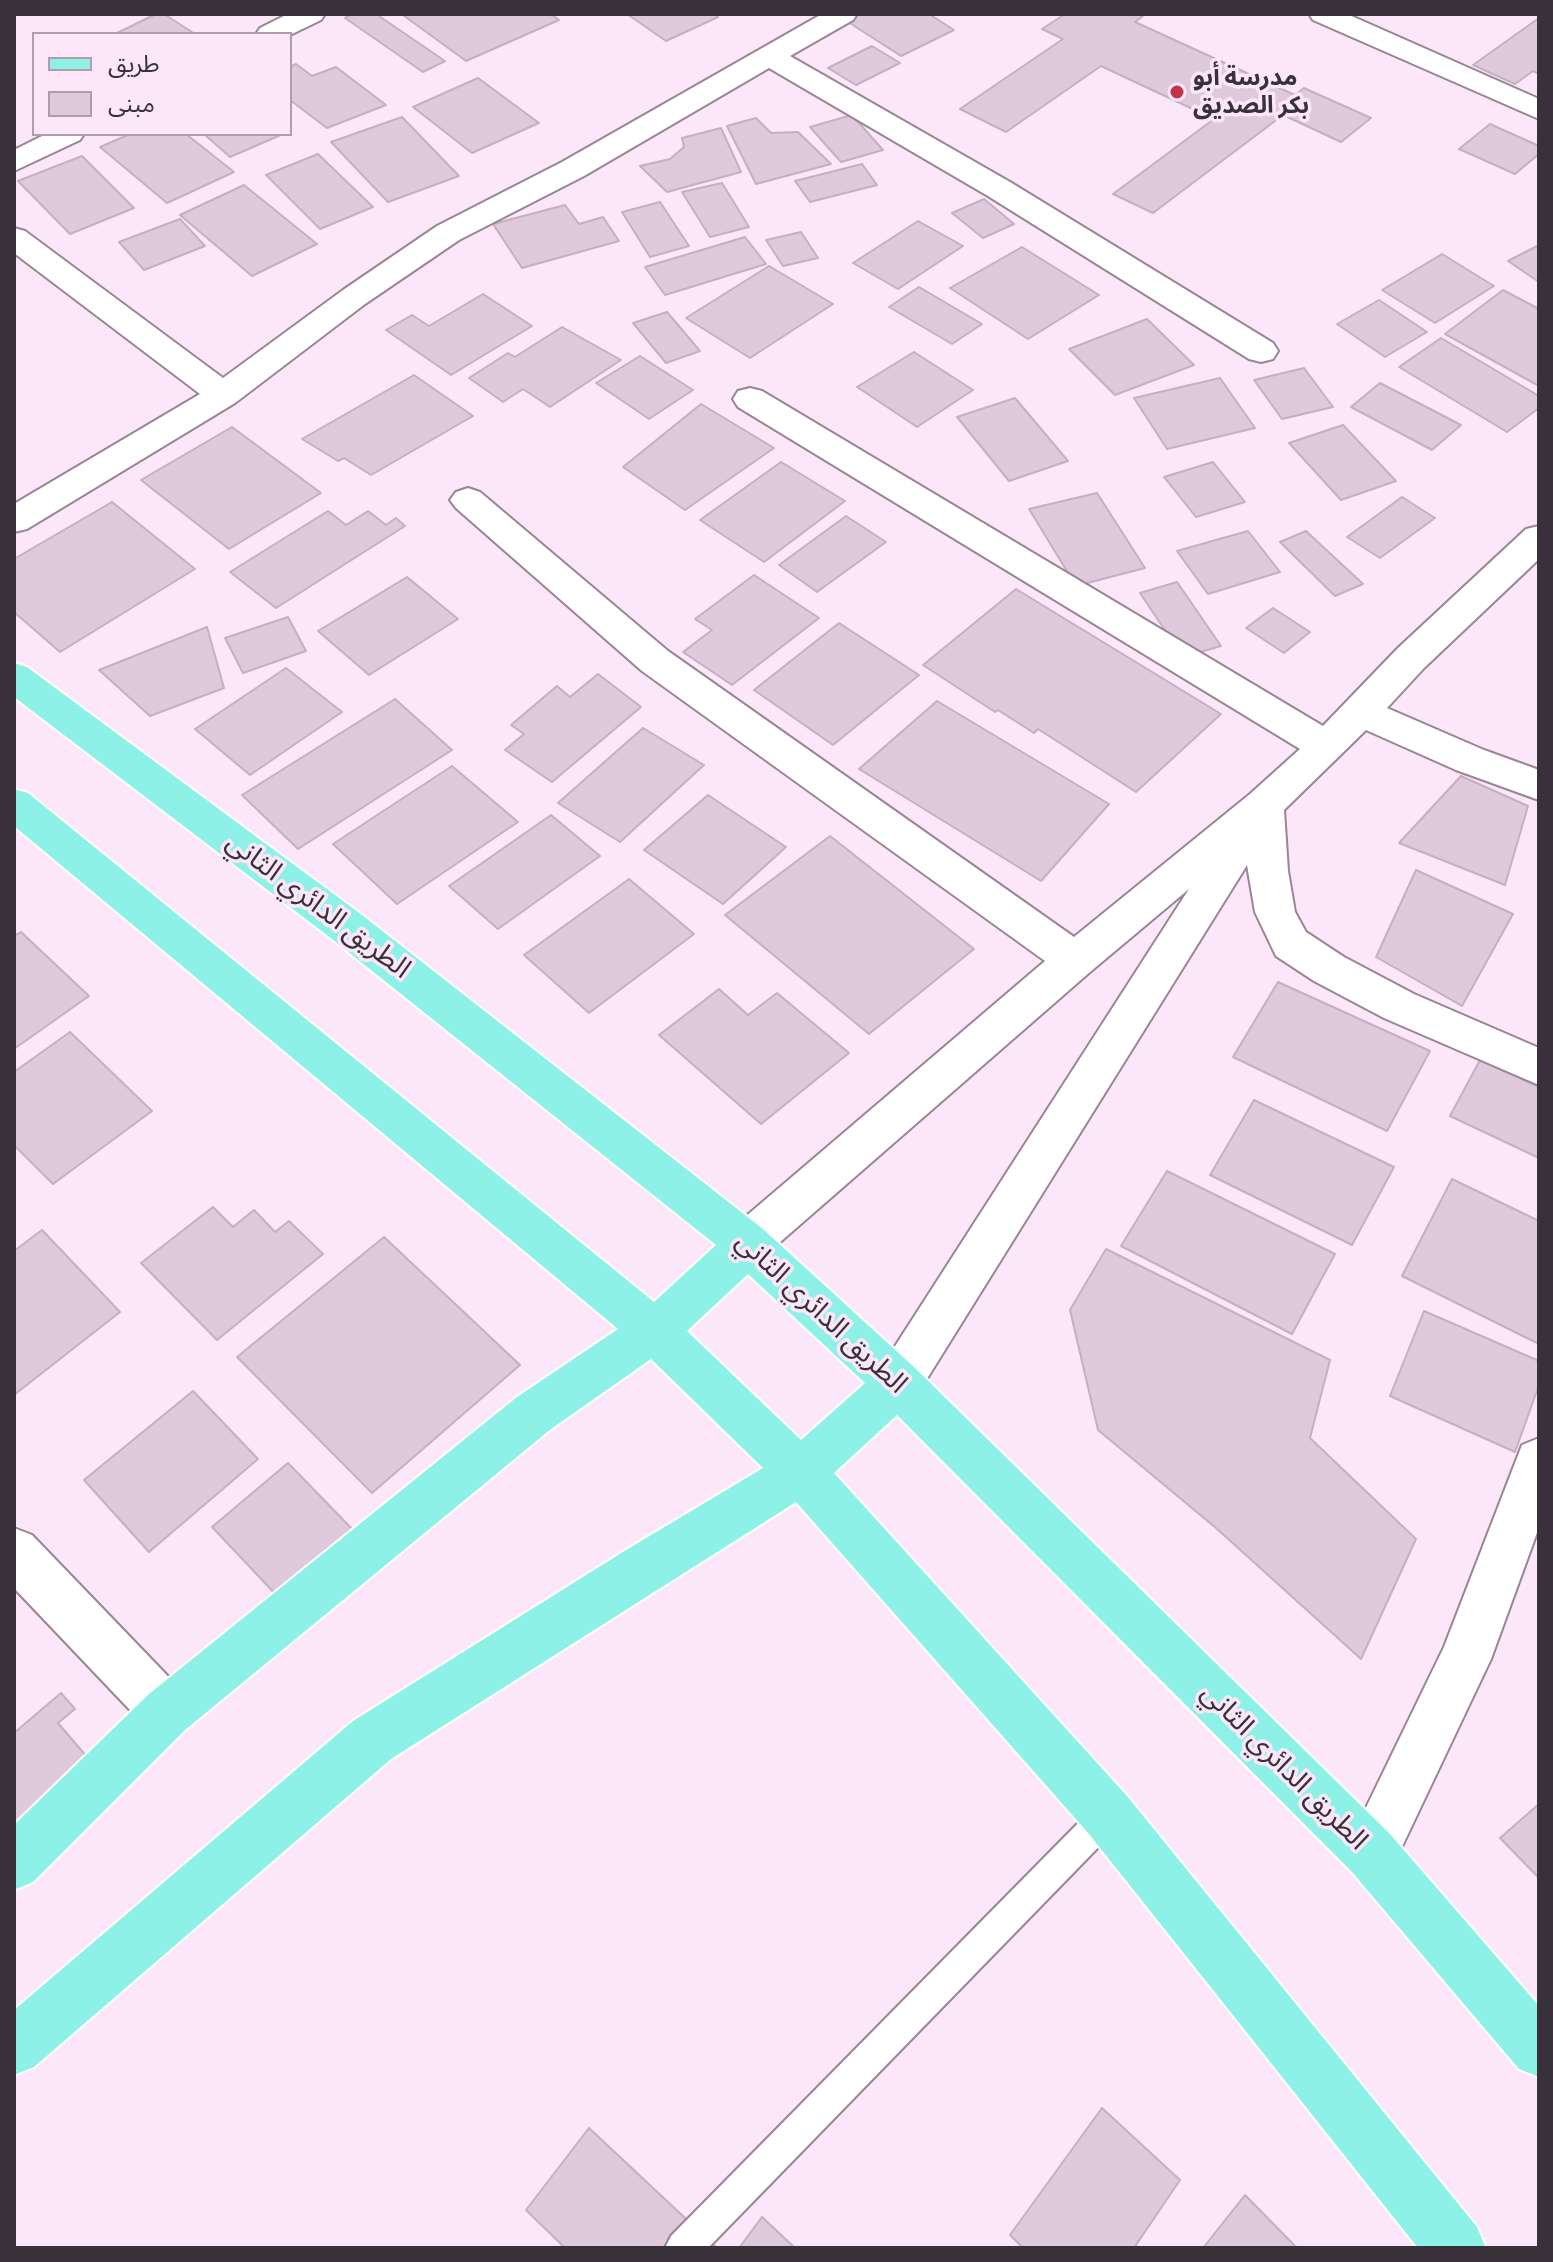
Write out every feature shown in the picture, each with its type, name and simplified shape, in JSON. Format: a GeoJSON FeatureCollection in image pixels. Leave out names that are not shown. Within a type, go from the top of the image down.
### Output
{"type":"FeatureCollection","features":[{"type":"Feature","properties":{"kind":"main road","name":"الطريق الدائري الثاني"},"geometry":{"type":"LineString","coordinates":[[14,677],[347,927],[747,1243],[898,1383],[1371,1853],[1539,2049]]}},
{"type":"Feature","properties":{"kind":"main road"},"geometry":{"type":"LineString","coordinates":[[14,804],[654,1331],[801,1472],[1108,1815],[1456,2248]]}},
{"type":"Feature","properties":{"kind":"main road"},"geometry":{"type":"LineString","coordinates":[[14,1863],[167,1712],[534,1413],[654,1331],[718,1275],[747,1243]]}},
{"type":"Feature","properties":{"kind":"main road"},"geometry":{"type":"LineString","coordinates":[[14,2047],[372,1740],[644,1567],[801,1472],[898,1383]]}},
{"type":"Feature","properties":{"kind":"street"},"geometry":{"type":"LineString","coordinates":[[274,32],[311,14]]}},
{"type":"Feature","properties":{"kind":"street"},"geometry":{"type":"LineString","coordinates":[[14,520],[223,395],[354,297],[448,233],[573,169],[843,14]]}},
{"type":"Feature","properties":{"kind":"street"},"geometry":{"type":"LineString","coordinates":[[1323,14],[1539,110]]}},
{"type":"Feature","properties":{"kind":"street"},"geometry":{"type":"LineString","coordinates":[[767,55],[999,189],[1261,351]]}},
{"type":"Feature","properties":{"kind":"street"},"geometry":{"type":"LineString","coordinates":[[14,162],[65,136]]}},
{"type":"Feature","properties":{"kind":"street"},"geometry":{"type":"LineString","coordinates":[[14,238],[223,395]]}},
{"type":"Feature","properties":{"kind":"street"},"geometry":{"type":"LineString","coordinates":[[750,399],[1327,747]]}},
{"type":"Feature","properties":{"kind":"street"},"geometry":{"type":"LineString","coordinates":[[468,500],[655,661],[1075,960]]}},
{"type":"Feature","properties":{"kind":"street"},"geometry":{"type":"LineString","coordinates":[[747,1243],[1075,960],[1264,805],[1327,747],[1411,658],[1539,538]]}},
{"type":"Feature","properties":{"kind":"street"},"geometry":{"type":"LineString","coordinates":[[1361,712],[1470,760],[1539,785]]}},
{"type":"Feature","properties":{"kind":"street"},"geometry":{"type":"LineString","coordinates":[[1264,805],[1268,871],[1275,912],[1291,944],[1329,969],[1399,1006],[1539,1067]]}},
{"type":"Feature","properties":{"kind":"street"},"geometry":{"type":"LineString","coordinates":[[898,1383],[1264,805]]}},
{"type":"Feature","properties":{"kind":"street"},"geometry":{"type":"LineString","coordinates":[[1371,1853],[1465,1659],[1539,1461]]}},
{"type":"Feature","properties":{"kind":"street"},"geometry":{"type":"LineString","coordinates":[[14,1552],[167,1712]]}},
{"type":"Feature","properties":{"kind":"lane"},"geometry":{"type":"LineString","coordinates":[[683,2248],[1108,1815]]}},
{"type":"Feature","properties":{"kind":"building"},"geometry":{"type":"Polygon","coordinates":[[[156,14],[164,14],[192,32],[119,32],[156,14]]]}},
{"type":"Feature","properties":{"kind":"building"},"geometry":{"type":"Polygon","coordinates":[[[353,14],[376,14],[445,61],[423,72],[345,18],[353,14]]]}},
{"type":"Feature","properties":{"kind":"building"},"geometry":{"type":"Polygon","coordinates":[[[551,14],[559,20],[466,61],[403,15],[551,14]]]}},
{"type":"Feature","properties":{"kind":"building"},"geometry":{"type":"Polygon","coordinates":[[[627,14],[713,14],[718,17],[666,41],[627,14]]]}},
{"type":"Feature","properties":{"kind":"building"},"geometry":{"type":"Polygon","coordinates":[[[858,14],[929,14],[954,30],[901,56],[845,20],[858,14]]]}},
{"type":"Feature","properties":{"kind":"building"},"geometry":{"type":"Polygon","coordinates":[[[1065,14],[1138,14],[1143,16],[1135,22],[1295,95],[1304,88],[1371,118],[1341,142],[1283,115],[1153,213],[1113,194],[1214,119],[1101,66],[1006,132],[960,109],[1063,39],[1042,29],[1065,14]]]}},
{"type":"Feature","properties":{"kind":"building"},"geometry":{"type":"Polygon","coordinates":[[[1539,18],[1539,74],[1533,71],[1515,84],[1473,65],[1539,18]]]}},
{"type":"Feature","properties":{"kind":"building"},"geometry":{"type":"Polygon","coordinates":[[[872,46],[900,63],[856,85],[828,68],[872,46]]]}},
{"type":"Feature","properties":{"kind":"building"},"geometry":{"type":"Polygon","coordinates":[[[296,64],[312,76],[336,67],[386,105],[327,128],[292,102],[292,66],[296,64]]]}},
{"type":"Feature","properties":{"kind":"building"},"geometry":{"type":"Polygon","coordinates":[[[478,78],[539,123],[472,153],[413,107],[478,78]]]}},
{"type":"Feature","properties":{"kind":"building"},"geometry":{"type":"Polygon","coordinates":[[[852,115],[883,150],[841,162],[810,127],[852,115]]]}},
{"type":"Feature","properties":{"kind":"building"},"geometry":{"type":"Polygon","coordinates":[[[402,117],[459,176],[388,202],[331,142],[402,117]]]}},
{"type":"Feature","properties":{"kind":"building"},"geometry":{"type":"Polygon","coordinates":[[[756,118],[771,133],[798,132],[831,164],[756,184],[727,126],[756,118]]]}},
{"type":"Feature","properties":{"kind":"building"},"geometry":{"type":"Polygon","coordinates":[[[1490,124],[1539,146],[1539,154],[1515,174],[1459,149],[1490,124]]]}},
{"type":"Feature","properties":{"kind":"building"},"geometry":{"type":"Polygon","coordinates":[[[721,128],[741,172],[667,192],[640,166],[670,159],[684,147],[682,138],[721,128]]]}},
{"type":"Feature","properties":{"kind":"building"},"geometry":{"type":"Polygon","coordinates":[[[125,136],[189,136],[234,172],[167,203],[100,147],[125,136]]]}},
{"type":"Feature","properties":{"kind":"building"},"geometry":{"type":"Polygon","coordinates":[[[206,136],[278,136],[230,157],[206,136]]]}},
{"type":"Feature","properties":{"kind":"building"},"geometry":{"type":"Polygon","coordinates":[[[318,154],[373,207],[320,229],[266,175],[318,154]]]}},
{"type":"Feature","properties":{"kind":"building"},"geometry":{"type":"Polygon","coordinates":[[[82,156],[134,208],[70,234],[18,181],[82,156]]]}},
{"type":"Feature","properties":{"kind":"building"},"geometry":{"type":"Polygon","coordinates":[[[862,164],[877,185],[810,202],[795,181],[862,164]]]}},
{"type":"Feature","properties":{"kind":"building"},"geometry":{"type":"Polygon","coordinates":[[[722,183],[749,227],[710,237],[682,192],[722,183]]]}},
{"type":"Feature","properties":{"kind":"building"},"geometry":{"type":"Polygon","coordinates":[[[244,185],[317,244],[252,276],[180,215],[244,185]]]}},
{"type":"Feature","properties":{"kind":"building"},"geometry":{"type":"Polygon","coordinates":[[[984,199],[1014,224],[983,238],[952,213],[984,199]]]}},
{"type":"Feature","properties":{"kind":"building"},"geometry":{"type":"Polygon","coordinates":[[[660,202],[689,246],[650,257],[622,212],[660,202]]]}},
{"type":"Feature","properties":{"kind":"building"},"geometry":{"type":"Polygon","coordinates":[[[565,205],[579,224],[603,217],[619,241],[522,268],[493,224],[565,205]]]}},
{"type":"Feature","properties":{"kind":"building"},"geometry":{"type":"Polygon","coordinates":[[[180,219],[205,246],[144,270],[119,242],[180,219]]]}},
{"type":"Feature","properties":{"kind":"building"},"geometry":{"type":"Polygon","coordinates":[[[918,221],[963,246],[898,289],[853,263],[918,221]]]}},
{"type":"Feature","properties":{"kind":"building"},"geometry":{"type":"Polygon","coordinates":[[[801,232],[818,258],[783,266],[766,240],[801,232]]]}},
{"type":"Feature","properties":{"kind":"building"},"geometry":{"type":"Polygon","coordinates":[[[745,237],[766,264],[665,295],[645,267],[745,237]]]}},
{"type":"Feature","properties":{"kind":"building"},"geometry":{"type":"Polygon","coordinates":[[[1539,245],[1539,282],[1508,261],[1539,245]]]}},
{"type":"Feature","properties":{"kind":"building"},"geometry":{"type":"Polygon","coordinates":[[[1022,247],[1099,295],[1028,339],[950,288],[1022,247]]]}},
{"type":"Feature","properties":{"kind":"building"},"geometry":{"type":"Polygon","coordinates":[[[1442,254],[1494,286],[1435,323],[1382,290],[1442,254]]]}},
{"type":"Feature","properties":{"kind":"building"},"geometry":{"type":"Polygon","coordinates":[[[769,266],[833,304],[750,358],[686,318],[769,266]]]}},
{"type":"Feature","properties":{"kind":"building"},"geometry":{"type":"Polygon","coordinates":[[[919,287],[982,324],[952,344],[889,307],[919,287]]]}},
{"type":"Feature","properties":{"kind":"building"},"geometry":{"type":"Polygon","coordinates":[[[1503,290],[1539,309],[1539,386],[1445,334],[1503,290]]]}},
{"type":"Feature","properties":{"kind":"building"},"geometry":{"type":"Polygon","coordinates":[[[483,294],[532,326],[451,375],[386,330],[412,315],[429,326],[483,294]]]}},
{"type":"Feature","properties":{"kind":"building"},"geometry":{"type":"Polygon","coordinates":[[[1379,300],[1427,332],[1385,357],[1337,324],[1379,300]]]}},
{"type":"Feature","properties":{"kind":"building"},"geometry":{"type":"Polygon","coordinates":[[[667,312],[700,351],[666,363],[633,323],[667,312]]]}},
{"type":"Feature","properties":{"kind":"building"},"geometry":{"type":"Polygon","coordinates":[[[1147,319],[1194,365],[1115,395],[1069,349],[1147,319]]]}},
{"type":"Feature","properties":{"kind":"building"},"geometry":{"type":"Polygon","coordinates":[[[562,327],[621,360],[550,407],[523,389],[503,402],[469,378],[508,353],[515,357],[562,327]]]}},
{"type":"Feature","properties":{"kind":"building"},"geometry":{"type":"Polygon","coordinates":[[[1441,338],[1539,396],[1539,408],[1507,432],[1399,367],[1441,338]]]}},
{"type":"Feature","properties":{"kind":"building"},"geometry":{"type":"Polygon","coordinates":[[[914,352],[973,390],[917,427],[857,387],[914,352]]]}},
{"type":"Feature","properties":{"kind":"building"},"geometry":{"type":"Polygon","coordinates":[[[640,356],[693,390],[649,419],[596,383],[640,356]]]}},
{"type":"Feature","properties":{"kind":"building"},"geometry":{"type":"Polygon","coordinates":[[[1304,368],[1333,407],[1282,419],[1254,380],[1304,368]]]}},
{"type":"Feature","properties":{"kind":"building"},"geometry":{"type":"Polygon","coordinates":[[[414,375],[473,416],[371,475],[344,458],[338,461],[302,439],[414,375]]]}},
{"type":"Feature","properties":{"kind":"building"},"geometry":{"type":"Polygon","coordinates":[[[1220,378],[1255,428],[1167,449],[1134,398],[1220,378]]]}},
{"type":"Feature","properties":{"kind":"building"},"geometry":{"type":"Polygon","coordinates":[[[1380,383],[1461,425],[1432,450],[1351,407],[1380,383]]]}},
{"type":"Feature","properties":{"kind":"building"},"geometry":{"type":"Polygon","coordinates":[[[1015,398],[1068,461],[1009,481],[957,417],[1015,398]]]}},
{"type":"Feature","properties":{"kind":"building"},"geometry":{"type":"Polygon","coordinates":[[[701,404],[774,448],[685,510],[623,467],[701,404]]]}},
{"type":"Feature","properties":{"kind":"building"},"geometry":{"type":"Polygon","coordinates":[[[1343,425],[1396,481],[1341,500],[1289,443],[1343,425]]]}},
{"type":"Feature","properties":{"kind":"building"},"geometry":{"type":"Polygon","coordinates":[[[232,427],[321,493],[229,549],[141,480],[232,427]]]}},
{"type":"Feature","properties":{"kind":"building"},"geometry":{"type":"Polygon","coordinates":[[[781,462],[845,501],[764,562],[700,520],[781,462]]]}},
{"type":"Feature","properties":{"kind":"building"},"geometry":{"type":"Polygon","coordinates":[[[1213,462],[1245,502],[1196,517],[1164,477],[1213,462]]]}},
{"type":"Feature","properties":{"kind":"building"},"geometry":{"type":"Polygon","coordinates":[[[1097,493],[1145,568],[1076,586],[1029,509],[1097,493]]]}},
{"type":"Feature","properties":{"kind":"building"},"geometry":{"type":"Polygon","coordinates":[[[1402,497],[1435,518],[1380,558],[1347,537],[1402,497]]]}},
{"type":"Feature","properties":{"kind":"building"},"geometry":{"type":"Polygon","coordinates":[[[112,502],[195,569],[60,652],[14,612],[14,559],[112,502]]]}},
{"type":"Feature","properties":{"kind":"building"},"geometry":{"type":"Polygon","coordinates":[[[328,511],[346,525],[368,511],[386,525],[396,518],[405,526],[276,608],[230,572],[328,511]]]}},
{"type":"Feature","properties":{"kind":"building"},"geometry":{"type":"Polygon","coordinates":[[[846,516],[886,542],[817,592],[779,565],[846,516]]]}},
{"type":"Feature","properties":{"kind":"building"},"geometry":{"type":"Polygon","coordinates":[[[1248,531],[1280,572],[1208,594],[1177,551],[1248,531]]]}},
{"type":"Feature","properties":{"kind":"building"},"geometry":{"type":"Polygon","coordinates":[[[1306,531],[1363,584],[1335,596],[1280,542],[1306,531]]]}},
{"type":"Feature","properties":{"kind":"building"},"geometry":{"type":"Polygon","coordinates":[[[754,575],[819,618],[732,685],[683,652],[712,630],[695,619],[754,575]]]}},
{"type":"Feature","properties":{"kind":"building"},"geometry":{"type":"Polygon","coordinates":[[[407,577],[458,619],[369,675],[318,631],[407,577]]]}},
{"type":"Feature","properties":{"kind":"building"},"geometry":{"type":"Polygon","coordinates":[[[1177,582],[1221,646],[1183,657],[1140,593],[1177,582]]]}},
{"type":"Feature","properties":{"kind":"building"},"geometry":{"type":"Polygon","coordinates":[[[1016,589],[1221,714],[1136,792],[1038,729],[1034,733],[998,710],[995,712],[923,665],[1016,589]]]}},
{"type":"Feature","properties":{"kind":"building"},"geometry":{"type":"Polygon","coordinates":[[[1273,608],[1310,632],[1284,653],[1246,628],[1273,608]]]}},
{"type":"Feature","properties":{"kind":"building"},"geometry":{"type":"Polygon","coordinates":[[[288,617],[306,651],[243,673],[225,638],[288,617]]]}},
{"type":"Feature","properties":{"kind":"building"},"geometry":{"type":"Polygon","coordinates":[[[839,623],[919,675],[833,745],[754,690],[839,623]]]}},
{"type":"Feature","properties":{"kind":"building"},"geometry":{"type":"Polygon","coordinates":[[[207,627],[224,688],[150,716],[99,670],[207,627]]]}},
{"type":"Feature","properties":{"kind":"building"},"geometry":{"type":"Polygon","coordinates":[[[286,668],[342,712],[250,775],[195,729],[286,668]]]}},
{"type":"Feature","properties":{"kind":"building"},"geometry":{"type":"Polygon","coordinates":[[[598,674],[641,707],[552,782],[505,750],[524,734],[511,725],[557,686],[570,697],[598,674]]]}},
{"type":"Feature","properties":{"kind":"building"},"geometry":{"type":"Polygon","coordinates":[[[395,699],[452,750],[298,849],[242,795],[395,699]]]}},
{"type":"Feature","properties":{"kind":"building"},"geometry":{"type":"Polygon","coordinates":[[[937,701],[1109,804],[1041,881],[859,769],[937,701]]]}},
{"type":"Feature","properties":{"kind":"building"},"geometry":{"type":"Polygon","coordinates":[[[643,728],[704,765],[620,842],[558,803],[643,728]]]}},
{"type":"Feature","properties":{"kind":"building"},"geometry":{"type":"Polygon","coordinates":[[[452,766],[518,822],[397,904],[333,844],[452,766]]]}},
{"type":"Feature","properties":{"kind":"building"},"geometry":{"type":"Polygon","coordinates":[[[1461,776],[1528,806],[1505,885],[1399,843],[1461,776]]]}},
{"type":"Feature","properties":{"kind":"building"},"geometry":{"type":"Polygon","coordinates":[[[708,795],[786,847],[723,904],[644,850],[708,795]]]}},
{"type":"Feature","properties":{"kind":"building"},"geometry":{"type":"Polygon","coordinates":[[[551,815],[600,856],[498,929],[449,886],[551,815]]]}},
{"type":"Feature","properties":{"kind":"building"},"geometry":{"type":"Polygon","coordinates":[[[830,836],[974,949],[869,1034],[725,915],[830,836]]]}},
{"type":"Feature","properties":{"kind":"building"},"geometry":{"type":"Polygon","coordinates":[[[1416,870],[1513,914],[1462,1006],[1376,957],[1416,870]]]}},
{"type":"Feature","properties":{"kind":"building"},"geometry":{"type":"Polygon","coordinates":[[[629,879],[694,934],[589,1013],[524,955],[629,879]]]}},
{"type":"Feature","properties":{"kind":"building"},"geometry":{"type":"Polygon","coordinates":[[[21,932],[89,996],[14,1049],[14,936],[21,932]]]}},
{"type":"Feature","properties":{"kind":"building"},"geometry":{"type":"Polygon","coordinates":[[[1278,982],[1430,1051],[1387,1131],[1233,1057],[1278,982]]]}},
{"type":"Feature","properties":{"kind":"building"},"geometry":{"type":"Polygon","coordinates":[[[719,989],[748,1015],[777,993],[849,1053],[761,1124],[659,1035],[719,989]]]}},
{"type":"Feature","properties":{"kind":"building"},"geometry":{"type":"Polygon","coordinates":[[[70,1032],[152,1111],[53,1184],[14,1145],[14,1072],[70,1032]]]}},
{"type":"Feature","properties":{"kind":"building"},"geometry":{"type":"Polygon","coordinates":[[[1480,1060],[1539,1087],[1539,1158],[1450,1116],[1480,1060]]]}},
{"type":"Feature","properties":{"kind":"building"},"geometry":{"type":"Polygon","coordinates":[[[1254,1100],[1394,1167],[1352,1245],[1210,1175],[1254,1100]]]}},
{"type":"Feature","properties":{"kind":"building"},"geometry":{"type":"Polygon","coordinates":[[[1167,1171],[1335,1254],[1292,1334],[1121,1246],[1167,1171]]]}},
{"type":"Feature","properties":{"kind":"building"},"geometry":{"type":"Polygon","coordinates":[[[1452,1179],[1539,1221],[1539,1344],[1402,1276],[1452,1179]]]}},
{"type":"Feature","properties":{"kind":"building"},"geometry":{"type":"Polygon","coordinates":[[[213,1207],[233,1227],[254,1210],[275,1232],[289,1221],[323,1254],[217,1340],[141,1263],[213,1207]]]}},
{"type":"Feature","properties":{"kind":"building"},"geometry":{"type":"Polygon","coordinates":[[[42,1230],[120,1312],[14,1395],[14,1251],[42,1230]]]}},
{"type":"Feature","properties":{"kind":"building"},"geometry":{"type":"Polygon","coordinates":[[[384,1237],[520,1365],[372,1493],[237,1357],[384,1237]]]}},
{"type":"Feature","properties":{"kind":"building"},"geometry":{"type":"Polygon","coordinates":[[[1106,1249],[1330,1360],[1310,1438],[1416,1539],[1361,1659],[1216,1528],[1098,1430],[1070,1310],[1106,1249]]]}},
{"type":"Feature","properties":{"kind":"building"},"geometry":{"type":"Polygon","coordinates":[[[1424,1311],[1539,1361],[1539,1385],[1515,1452],[1390,1396],[1424,1311]]]}},
{"type":"Feature","properties":{"kind":"building"},"geometry":{"type":"Polygon","coordinates":[[[193,1391],[258,1459],[149,1552],[84,1480],[193,1391]]]}},
{"type":"Feature","properties":{"kind":"building"},"geometry":{"type":"Polygon","coordinates":[[[288,1463],[357,1534],[281,1600],[212,1527],[288,1463]]]}},
{"type":"Feature","properties":{"kind":"building"},"geometry":{"type":"Polygon","coordinates":[[[61,1693],[75,1709],[58,1723],[93,1764],[20,1827],[14,1820],[14,1733],[61,1693]]]}},
{"type":"Feature","properties":{"kind":"building"},"geometry":{"type":"Polygon","coordinates":[[[1539,1804],[1539,1878],[1500,1838],[1539,1804]]]}},
{"type":"Feature","properties":{"kind":"building"},"geometry":{"type":"Polygon","coordinates":[[[1102,2108],[1180,2180],[1134,2248],[1023,2248],[1010,2235],[1102,2108]]]}},
{"type":"Feature","properties":{"kind":"building"},"geometry":{"type":"Polygon","coordinates":[[[589,2128],[717,2248],[565,2248],[526,2210],[589,2128]]]}},
{"type":"Feature","properties":{"kind":"building"},"geometry":{"type":"Polygon","coordinates":[[[1245,2195],[1297,2248],[1203,2248],[1245,2195]]]}},
{"type":"Feature","properties":{"kind":"building"},"geometry":{"type":"Polygon","coordinates":[[[762,2217],[795,2248],[739,2248],[762,2217]]]}},
{"type":"Feature","properties":{"kind":"place","name":"مدرسة أبو بكر الصديق"},"geometry":{"type":"Point","coordinates":[1177,92]}}]}
